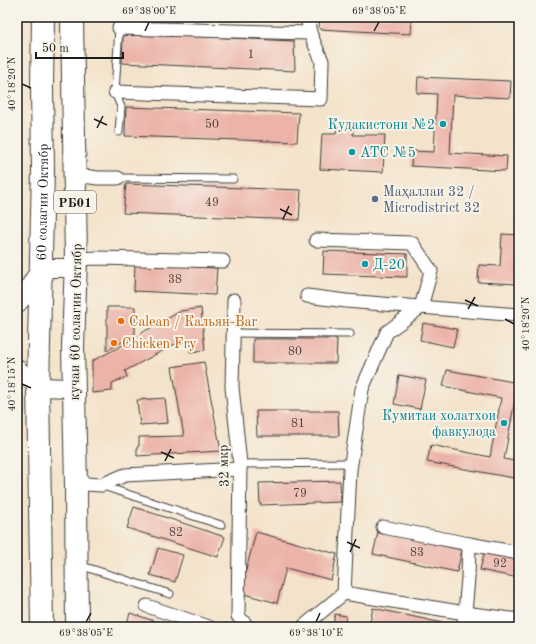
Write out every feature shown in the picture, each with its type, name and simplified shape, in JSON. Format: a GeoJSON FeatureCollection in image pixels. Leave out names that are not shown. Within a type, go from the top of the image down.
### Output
{"type":"FeatureCollection","features":[{"type":"Feature","properties":{"kind":"highway","name":"60 солагии Октябр"},"geometry":{"type":"LineString","coordinates":[[38,387],[43,170],[43,17]]}},
{"type":"Feature","properties":{"kind":"highway","name":"кучаи 60 солагии Октябр"},"geometry":{"type":"LineString","coordinates":[[72,17],[75,175],[82,262],[73,348],[77,573],[76,627]]}},
{"type":"Feature","properties":{"kind":"highway","name":"РБ01"},"geometry":{"type":"LineString","coordinates":[[38,387],[42,627]]}},
{"type":"Feature","properties":{"kind":"highway"},"geometry":{"type":"LineString","coordinates":[[41,583],[49,575],[59,572],[69,575],[77,573]]}},
{"type":"Feature","properties":{"kind":"main road"},"geometry":{"type":"LineString","coordinates":[[17,304],[24,296],[41,268],[82,262]]}},
{"type":"Feature","properties":{"kind":"main road"},"geometry":{"type":"LineString","coordinates":[[17,369],[38,387],[73,388]]}},
{"type":"Feature","properties":{"kind":"street"},"geometry":{"type":"LineString","coordinates":[[115,92],[321,99],[322,61],[310,33],[307,17]]}},
{"type":"Feature","properties":{"kind":"street"},"geometry":{"type":"LineString","coordinates":[[119,28],[310,33]]}},
{"type":"Feature","properties":{"kind":"street"},"geometry":{"type":"LineString","coordinates":[[75,175],[98,178],[118,178]]}},
{"type":"Feature","properties":{"kind":"street"},"geometry":{"type":"LineString","coordinates":[[303,627],[344,593],[351,463],[362,389],[387,332],[421,307],[432,271],[412,243],[316,240]]}},
{"type":"Feature","properties":{"kind":"street"},"geometry":{"type":"LineString","coordinates":[[82,262],[223,261]]}},
{"type":"Feature","properties":{"kind":"street"},"geometry":{"type":"LineString","coordinates":[[307,296],[346,301],[519,315]]}},
{"type":"Feature","properties":{"kind":"street","name":"32 мкр"},"geometry":{"type":"LineString","coordinates":[[234,300],[232,387],[240,466],[238,616],[248,627]]}},
{"type":"Feature","properties":{"kind":"street"},"geometry":{"type":"LineString","coordinates":[[76,485],[101,485],[125,475],[240,466]]}},
{"type":"Feature","properties":{"kind":"street"},"geometry":{"type":"LineString","coordinates":[[383,527],[519,553]]}},
{"type":"Feature","properties":{"kind":"street"},"geometry":{"type":"LineString","coordinates":[[464,627],[469,544]]}},
{"type":"Feature","properties":{"kind":"street"},"geometry":{"type":"LineString","coordinates":[[344,593],[465,613],[519,620]]}},
{"type":"Feature","properties":{"kind":"street"},"geometry":{"type":"LineString","coordinates":[[147,606],[209,627]]}},
{"type":"Feature","properties":{"kind":"lane"},"geometry":{"type":"LineString","coordinates":[[119,28],[115,92],[121,107],[119,132]]}},
{"type":"Feature","properties":{"kind":"lane"},"geometry":{"type":"LineString","coordinates":[[118,178],[233,179]]}},
{"type":"Feature","properties":{"kind":"lane"},"geometry":{"type":"LineString","coordinates":[[233,333],[350,334]]}},
{"type":"Feature","properties":{"kind":"lane"},"geometry":{"type":"LineString","coordinates":[[240,466],[351,463]]}},
{"type":"Feature","properties":{"kind":"lane"},"geometry":{"type":"LineString","coordinates":[[101,485],[221,524]]}},
{"type":"Feature","properties":{"kind":"lane"},"geometry":{"type":"LineString","coordinates":[[77,573],[170,594]]}},
{"type":"Feature","properties":{"kind":"building"},"geometry":{"type":"Polygon","coordinates":[[[320,17],[412,17],[411,34],[319,29],[320,17]]]}},
{"type":"Feature","properties":{"kind":"building"},"geometry":{"type":"Polygon","coordinates":[[[123,35],[294,41],[295,71],[122,63],[123,35]]]}},
{"type":"Feature","properties":{"kind":"building","name":"Кудакистони №2"},"geometry":{"type":"Polygon","coordinates":[[[418,77],[511,81],[510,98],[453,95],[450,153],[507,156],[506,171],[411,166],[412,151],[434,152],[437,94],[417,93],[418,77]]]}},
{"type":"Feature","properties":{"kind":"building"},"geometry":{"type":"Polygon","coordinates":[[[126,107],[299,113],[297,142],[125,136],[126,107]]]}},
{"type":"Feature","properties":{"kind":"building","name":"АТС №5"},"geometry":{"type":"Polygon","coordinates":[[[337,127],[353,128],[353,135],[385,135],[383,172],[320,169],[322,134],[336,134],[337,127]]]}},
{"type":"Feature","properties":{"kind":"building"},"geometry":{"type":"Polygon","coordinates":[[[126,184],[301,190],[299,220],[123,213],[126,184]]]}},
{"type":"Feature","properties":{"kind":"building"},"geometry":{"type":"Polygon","coordinates":[[[502,234],[519,235],[519,284],[478,282],[479,265],[500,266],[502,234]]]}},
{"type":"Feature","properties":{"kind":"building","name":"Д-20"},"geometry":{"type":"Polygon","coordinates":[[[324,251],[407,254],[407,277],[323,274],[324,251]]]}},
{"type":"Feature","properties":{"kind":"building"},"geometry":{"type":"Polygon","coordinates":[[[135,263],[217,268],[215,295],[134,291],[135,263]]]}},
{"type":"Feature","properties":{"kind":"building","name":"Calean / Кальян-Bar"},"geometry":{"type":"Polygon","coordinates":[[[107,307],[135,307],[135,334],[107,351],[107,307]]]}},
{"type":"Feature","properties":{"kind":"building"},"geometry":{"type":"Polygon","coordinates":[[[201,308],[205,350],[190,352],[191,340],[173,345],[125,371],[127,377],[112,383],[112,391],[92,393],[92,361],[118,348],[181,311],[201,308]]]}},
{"type":"Feature","properties":{"kind":"building"},"geometry":{"type":"Polygon","coordinates":[[[423,323],[457,329],[453,347],[420,340],[423,323]]]}},
{"type":"Feature","properties":{"kind":"building"},"geometry":{"type":"Polygon","coordinates":[[[253,339],[337,339],[336,363],[253,363],[253,339]]]}},
{"type":"Feature","properties":{"kind":"building"},"geometry":{"type":"Polygon","coordinates":[[[204,362],[221,451],[137,456],[139,437],[184,436],[172,367],[204,362]]]}},
{"type":"Feature","properties":{"kind":"building","name":"Кумитаи холатхои фавкулода"},"geometry":{"type":"Polygon","coordinates":[[[447,370],[519,383],[519,401],[515,400],[504,459],[519,462],[519,479],[427,462],[431,445],[490,457],[501,398],[443,386],[447,370]]]}},
{"type":"Feature","properties":{"kind":"building"},"geometry":{"type":"Polygon","coordinates":[[[399,375],[426,380],[420,409],[394,404],[399,375]]]}},
{"type":"Feature","properties":{"kind":"building"},"geometry":{"type":"Polygon","coordinates":[[[165,398],[168,423],[140,425],[137,400],[165,398]]]}},
{"type":"Feature","properties":{"kind":"building"},"geometry":{"type":"Polygon","coordinates":[[[256,411],[338,411],[339,436],[257,436],[256,411]]]}},
{"type":"Feature","properties":{"kind":"building"},"geometry":{"type":"Polygon","coordinates":[[[340,481],[341,502],[260,505],[259,483],[340,481]]]}},
{"type":"Feature","properties":{"kind":"building"},"geometry":{"type":"Polygon","coordinates":[[[134,507],[225,537],[218,557],[127,528],[134,507]]]}},
{"type":"Feature","properties":{"kind":"building"},"geometry":{"type":"Polygon","coordinates":[[[256,532],[337,554],[331,580],[286,568],[277,603],[240,593],[256,532]]]}},
{"type":"Feature","properties":{"kind":"building"},"geometry":{"type":"Polygon","coordinates":[[[378,532],[462,550],[457,572],[373,554],[378,532]]]}},
{"type":"Feature","properties":{"kind":"building"},"geometry":{"type":"Polygon","coordinates":[[[158,548],[183,555],[175,582],[150,575],[158,548]]]}},
{"type":"Feature","properties":{"kind":"building"},"geometry":{"type":"Polygon","coordinates":[[[485,549],[519,556],[519,578],[480,570],[485,549]]]}},
{"type":"Feature","properties":{"kind":"building"},"geometry":{"type":"Polygon","coordinates":[[[373,608],[452,625],[452,627],[369,627],[373,608]]]}},
{"type":"Feature","properties":{"kind":"building"},"geometry":{"type":"Polygon","coordinates":[[[130,613],[173,627],[126,627],[130,613]]]}},
{"type":"Feature","properties":{"kind":"building"},"geometry":{"type":"Polygon","coordinates":[[[335,614],[346,616],[344,627],[333,625],[335,614]]]}},
{"type":"Feature","properties":{"kind":"building"},"geometry":{"type":"Polygon","coordinates":[[[474,620],[503,626],[503,627],[473,627],[474,620]]]}},
{"type":"Feature","properties":{"kind":"place","name":"Кудакистони №2"},"geometry":{"type":"Point","coordinates":[443,124]}},
{"type":"Feature","properties":{"kind":"place","name":"АТС №5"},"geometry":{"type":"Point","coordinates":[352,152]}},
{"type":"Feature","properties":{"kind":"place","name":"Маҳаллаи 32 / Microdistrict 32"},"geometry":{"type":"Point","coordinates":[375,199]}},
{"type":"Feature","properties":{"kind":"place","name":"Д-20"},"geometry":{"type":"Point","coordinates":[365,264]}},
{"type":"Feature","properties":{"kind":"place","name":"Calean / Кальян-Bar"},"geometry":{"type":"Point","coordinates":[121,321]}},
{"type":"Feature","properties":{"kind":"place","name":"Chicken Fry"},"geometry":{"type":"Point","coordinates":[114,343]}},
{"type":"Feature","properties":{"kind":"place","name":"Кумитаи холатхои фавкулода"},"geometry":{"type":"Point","coordinates":[504,423]}}]}
